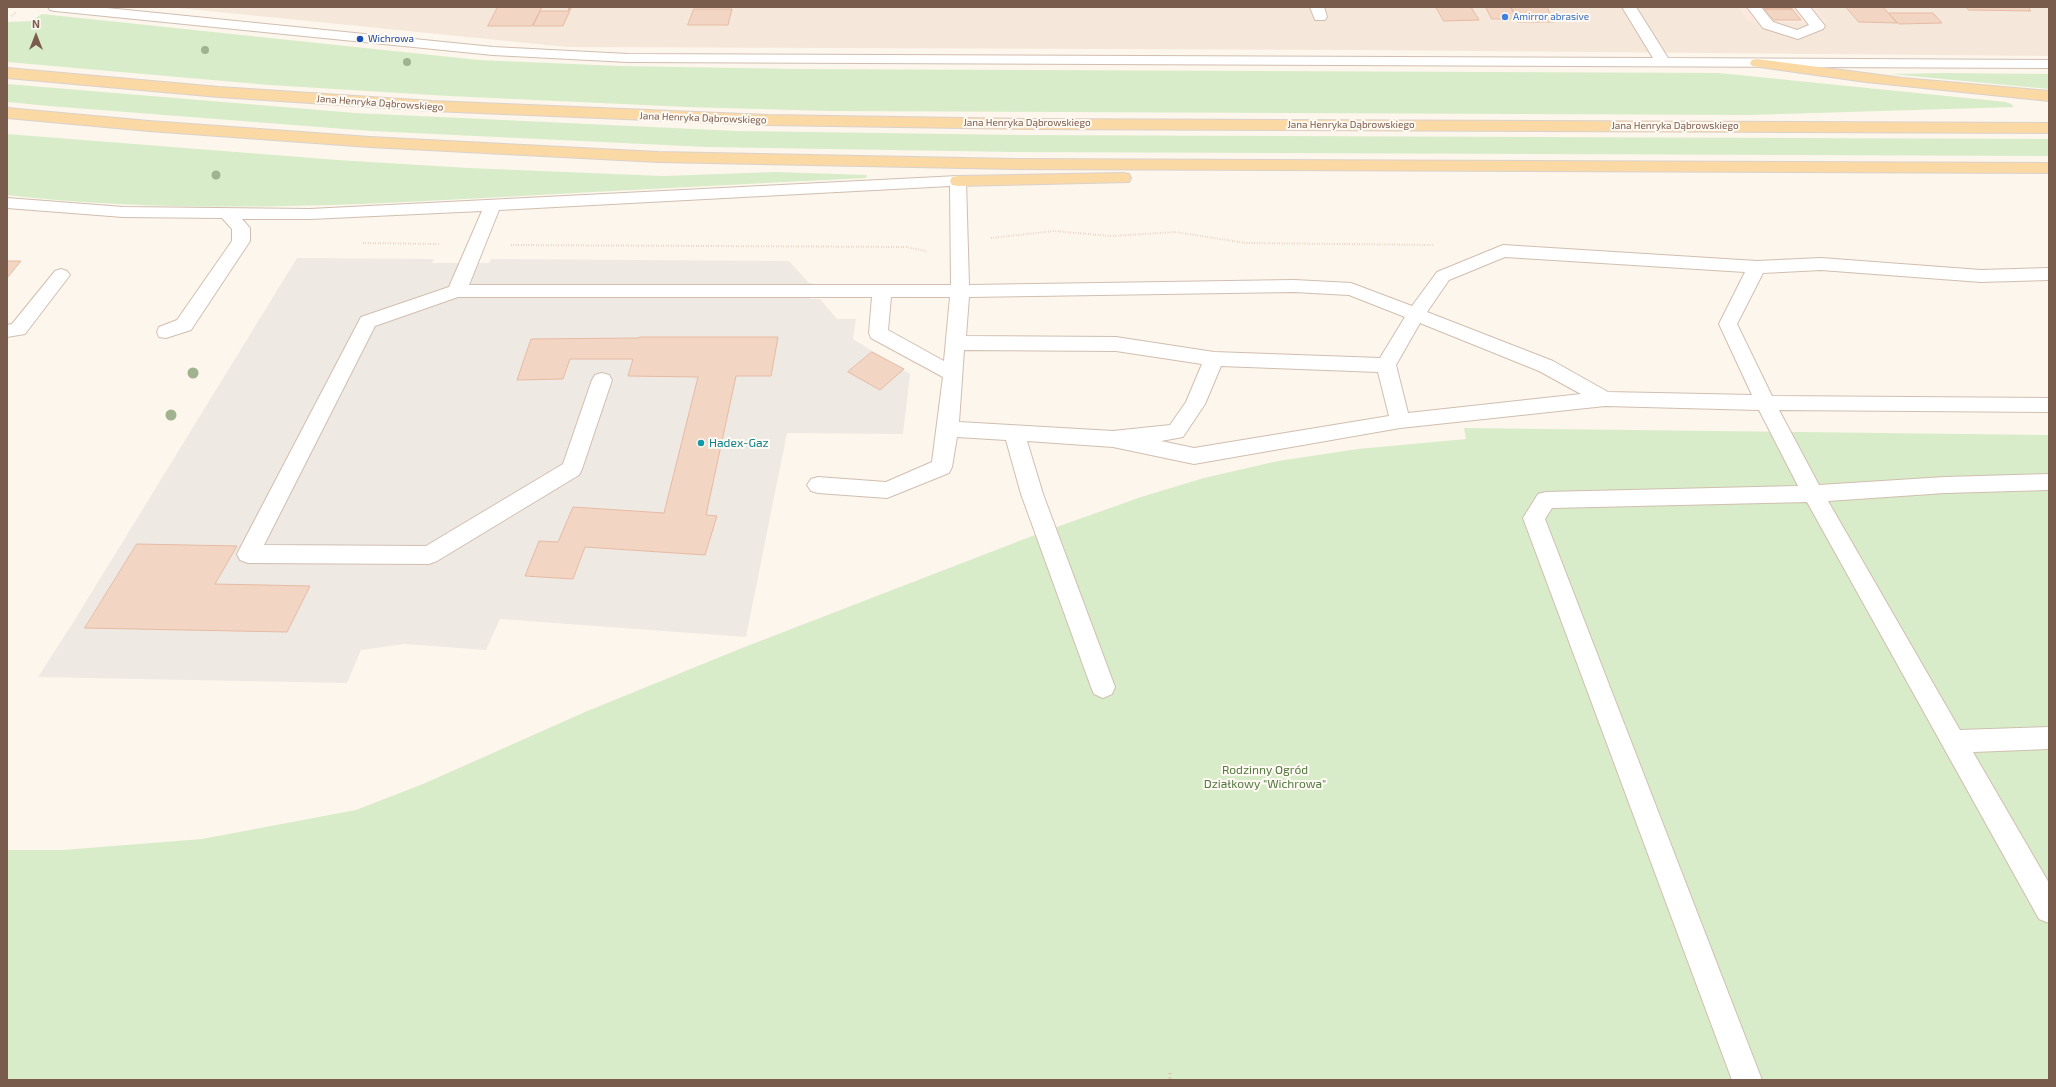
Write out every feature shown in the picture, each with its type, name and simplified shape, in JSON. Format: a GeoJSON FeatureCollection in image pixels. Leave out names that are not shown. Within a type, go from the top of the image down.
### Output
{"type":"FeatureCollection","features":[{"type":"Feature","properties":{"kind":"main road"},"geometry":{"type":"LineString","coordinates":[[1757,63],[1821,73],[1952,88],[2049,96]]}},
{"type":"Feature","properties":{"kind":"main road","name":"Jana Henryka Dąbrowskiego"},"geometry":{"type":"LineString","coordinates":[[7,73],[219,92],[432,106],[775,120],[1044,124],[2049,128]]}},
{"type":"Feature","properties":{"kind":"main road"},"geometry":{"type":"LineString","coordinates":[[7,114],[362,142],[658,157],[1014,164],[2049,168]]}},
{"type":"Feature","properties":{"kind":"main road"},"geometry":{"type":"LineString","coordinates":[[958,181],[1109,180],[1243,164]]}},
{"type":"Feature","properties":{"kind":"street"},"geometry":{"type":"LineString","coordinates":[[55,7],[444,47],[586,56],[710,59],[2049,64]]}},
{"type":"Feature","properties":{"kind":"street"},"geometry":{"type":"LineString","coordinates":[[1629,7],[1664,63]]}},
{"type":"Feature","properties":{"kind":"street"},"geometry":{"type":"LineString","coordinates":[[1754,7],[1768,25],[1805,44],[1820,63]]}},
{"type":"Feature","properties":{"kind":"street"},"geometry":{"type":"LineString","coordinates":[[1802,7],[1818,26],[1805,44]]}},
{"type":"Feature","properties":{"kind":"street"},"geometry":{"type":"LineString","coordinates":[[7,203],[116,212],[318,214],[958,181],[960,291],[948,429],[942,467],[887,490],[818,485]]}},
{"type":"Feature","properties":{"kind":"street"},"geometry":{"type":"LineString","coordinates":[[457,291],[492,206]]}},
{"type":"Feature","properties":{"kind":"street"},"geometry":{"type":"LineString","coordinates":[[166,332],[184,325],[241,241],[241,228],[227,214]]}},
{"type":"Feature","properties":{"kind":"street"},"geometry":{"type":"LineString","coordinates":[[1400,421],[1386,365],[1416,314],[1443,276],[1503,252],[1757,267],[1821,264],[1981,276],[2049,274]]}},
{"type":"Feature","properties":{"kind":"street"},"geometry":{"type":"LineString","coordinates":[[1757,267],[1728,324],[1764,402],[1813,494],[2049,909]]}},
{"type":"Feature","properties":{"kind":"street"},"geometry":{"type":"LineString","coordinates":[[7,331],[18,329],[61,275]]}},
{"type":"Feature","properties":{"kind":"street"},"geometry":{"type":"LineString","coordinates":[[602,380],[572,469],[429,555],[248,554],[368,322],[457,291],[960,291],[1294,286],[1351,289],[1546,366],[1605,399]]}},
{"type":"Feature","properties":{"kind":"street"},"geometry":{"type":"LineString","coordinates":[[882,291],[878,333],[953,374]]}},
{"type":"Feature","properties":{"kind":"street"},"geometry":{"type":"LineString","coordinates":[[956,343],[1116,344],[1214,359],[1386,365]]}},
{"type":"Feature","properties":{"kind":"street"},"geometry":{"type":"LineString","coordinates":[[948,429],[1113,438],[1176,432],[1195,404],[1214,359]]}},
{"type":"Feature","properties":{"kind":"street"},"geometry":{"type":"LineString","coordinates":[[1113,438],[1194,456],[1400,421],[1605,399],[1678,402],[2049,405]]}},
{"type":"Feature","properties":{"kind":"street"},"geometry":{"type":"LineString","coordinates":[[1014,433],[1032,494],[1103,687]]}},
{"type":"Feature","properties":{"kind":"street"},"geometry":{"type":"LineString","coordinates":[[1747,1080],[1534,518],[1546,500],[1813,494],[1945,485],[2049,482]]}},
{"type":"Feature","properties":{"kind":"street"},"geometry":{"type":"LineString","coordinates":[[1953,741],[2049,738]]}},
{"type":"Feature","properties":{"kind":"path"},"geometry":{"type":"LineString","coordinates":[[11,16],[18,12]]}},
{"type":"Feature","properties":{"kind":"path"},"geometry":{"type":"LineString","coordinates":[[959,245],[989,238],[1054,231],[1111,236],[1175,232],[1246,244],[1442,245]]}},
{"type":"Feature","properties":{"kind":"path"},"geometry":{"type":"LineString","coordinates":[[1170,1073],[1170,1080]]}},
{"type":"Feature","properties":{"kind":"shaded area"},"geometry":{"type":"Polygon","coordinates":[[[169,7],[2049,7],[2049,56],[1363,50],[567,47],[169,7]]]}},
{"type":"Feature","properties":{"kind":"shaded area"},"geometry":{"type":"Polygon","coordinates":[[[1738,7],[1815,7],[1828,23],[1749,22],[1738,7]]]}},
{"type":"Feature","properties":{"kind":"shaded area","name":"Hadex-Gaz"},"geometry":{"type":"Polygon","coordinates":[[[297,258],[434,259],[432,263],[489,263],[491,259],[789,261],[809,283],[813,283],[810,299],[820,299],[837,319],[856,319],[853,339],[910,374],[903,434],[787,433],[746,637],[500,619],[486,650],[405,644],[361,650],[347,683],[38,677],[297,258]]]}},
{"type":"Feature","properties":{"kind":"green space"},"geometry":{"type":"Polygon","coordinates":[[[42,14],[479,60],[619,66],[797,69],[1719,73],[2006,102],[2014,107],[1748,115],[830,111],[687,107],[449,96],[269,85],[7,62],[7,22],[31,21],[42,14]]]}},
{"type":"Feature","properties":{"kind":"green space"},"geometry":{"type":"Polygon","coordinates":[[[1890,74],[2049,74],[2049,89],[1890,74]]]}},
{"type":"Feature","properties":{"kind":"green space"},"geometry":{"type":"Polygon","coordinates":[[[7,84],[355,113],[737,131],[1021,135],[2049,139],[2049,156],[1014,152],[707,147],[371,131],[49,106],[7,102],[7,84]]]}},
{"type":"Feature","properties":{"kind":"green space"},"geometry":{"type":"Polygon","coordinates":[[[7,134],[338,160],[469,168],[663,176],[776,172],[867,175],[866,178],[379,203],[255,206],[131,205],[7,195],[7,134]]]}},
{"type":"Feature","properties":{"kind":"green space","name":"Rodzinny Ogród Działkowy \"Wichrowa\""},"geometry":{"type":"Polygon","coordinates":[[[1464,428],[2049,435],[2049,1080],[7,1080],[7,850],[63,850],[202,839],[356,810],[423,784],[585,712],[742,648],[1040,533],[1141,497],[1204,478],[1278,461],[1358,449],[1466,439],[1464,428]]]}},
{"type":"Feature","properties":{"kind":"building"},"geometry":{"type":"Polygon","coordinates":[[[498,7],[542,7],[532,26],[488,26],[498,7]]]}},
{"type":"Feature","properties":{"kind":"building"},"geometry":{"type":"Polygon","coordinates":[[[1436,7],[1471,7],[1479,20],[1444,21],[1436,7]]]}},
{"type":"Feature","properties":{"kind":"building"},"geometry":{"type":"Polygon","coordinates":[[[1486,7],[1511,7],[1517,19],[1492,19],[1486,7]]]}},
{"type":"Feature","properties":{"kind":"building"},"geometry":{"type":"Polygon","coordinates":[[[1511,7],[1547,7],[1554,22],[1518,22],[1511,7]]]}},
{"type":"Feature","properties":{"kind":"building"},"geometry":{"type":"Polygon","coordinates":[[[1764,7],[1791,7],[1792,9],[1765,9],[1764,7]]]}},
{"type":"Feature","properties":{"kind":"building"},"geometry":{"type":"Polygon","coordinates":[[[1846,7],[1883,7],[1897,23],[1859,22],[1846,7]]]}},
{"type":"Feature","properties":{"kind":"building"},"geometry":{"type":"Polygon","coordinates":[[[1966,7],[2030,7],[2029,9],[2031,11],[1969,10],[1966,7]]]}},
{"type":"Feature","properties":{"kind":"building"},"geometry":{"type":"Polygon","coordinates":[[[569,8],[571,8],[563,26],[533,26],[540,11],[568,11],[569,8]]]}},
{"type":"Feature","properties":{"kind":"building"},"geometry":{"type":"Polygon","coordinates":[[[694,9],[732,9],[728,25],[688,25],[694,9]]]}},
{"type":"Feature","properties":{"kind":"building"},"geometry":{"type":"Polygon","coordinates":[[[1765,9],[1792,9],[1801,20],[1774,20],[1765,9]]]}},
{"type":"Feature","properties":{"kind":"building"},"geometry":{"type":"Polygon","coordinates":[[[1889,13],[1933,13],[1942,23],[1899,24],[1889,13]]]}},
{"type":"Feature","properties":{"kind":"building"},"geometry":{"type":"Polygon","coordinates":[[[7,261],[21,261],[7,278],[7,261]]]}},
{"type":"Feature","properties":{"kind":"building","name":"Hadex-Gaz"},"geometry":{"type":"Polygon","coordinates":[[[778,337],[771,376],[736,376],[706,515],[717,516],[705,555],[585,547],[573,579],[525,576],[539,541],[558,542],[573,507],[664,513],[698,377],[628,376],[633,359],[570,359],[563,379],[517,380],[531,339],[778,337]]]}},
{"type":"Feature","properties":{"kind":"building"},"geometry":{"type":"Polygon","coordinates":[[[872,352],[904,369],[880,390],[848,372],[872,352]]]}},
{"type":"Feature","properties":{"kind":"building"},"geometry":{"type":"Polygon","coordinates":[[[137,544],[237,546],[215,584],[310,586],[287,632],[85,628],[137,544]]]}},
{"type":"Feature","properties":{"kind":"place","name":"Amirror abrasive"},"geometry":{"type":"Point","coordinates":[1505,17]}},
{"type":"Feature","properties":{"kind":"place","name":"Wichrowa"},"geometry":{"type":"Point","coordinates":[360,39]}},
{"type":"Feature","properties":{"kind":"place","name":"Hadex-Gaz"},"geometry":{"type":"Point","coordinates":[701,443]}}]}
